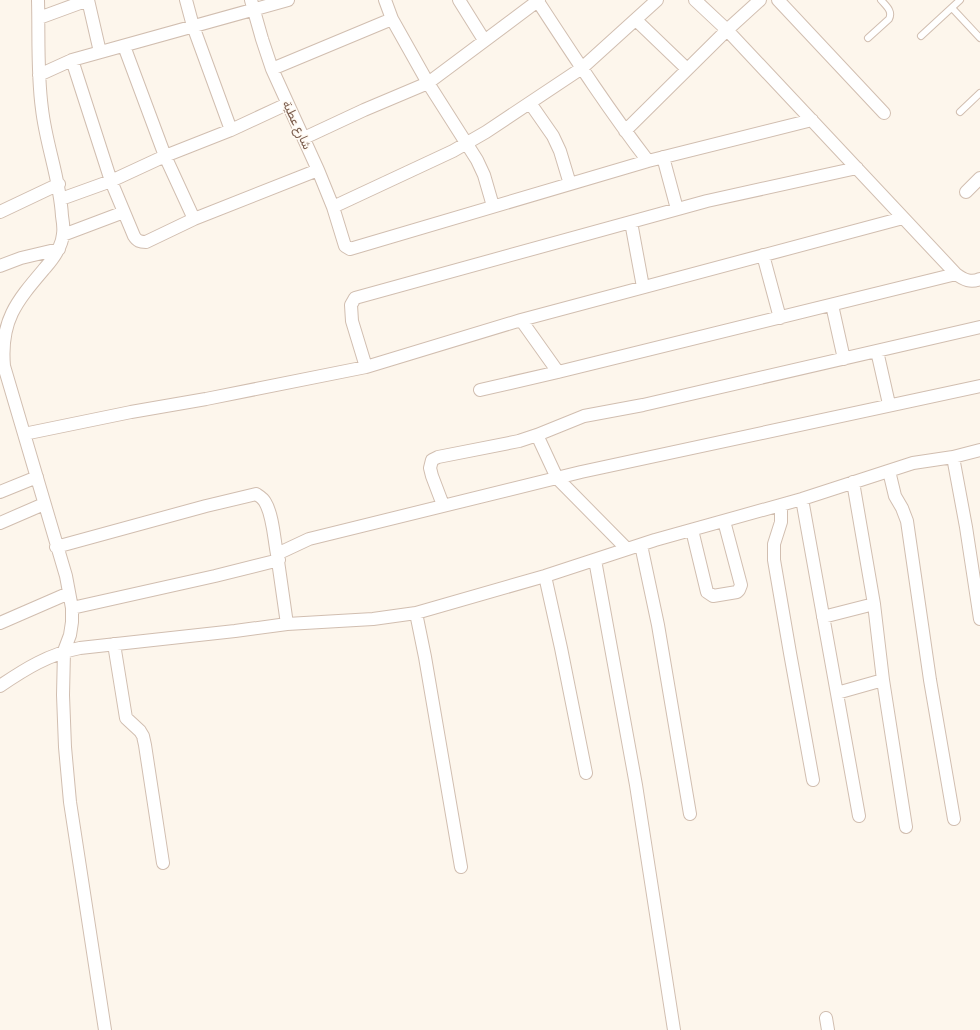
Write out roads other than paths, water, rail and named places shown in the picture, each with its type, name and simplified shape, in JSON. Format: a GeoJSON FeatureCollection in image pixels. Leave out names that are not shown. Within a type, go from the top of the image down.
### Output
{"type":"FeatureCollection","features":[{"type":"Feature","properties":{"kind":"street"},"geometry":{"type":"LineString","coordinates":[[38,0],[40,92],[44,125],[59,184],[64,235],[59,249],[52,259],[15,302],[5,320],[0,340],[4,366],[56,547],[66,576],[72,608],[70,635],[64,651],[64,740],[70,802],[105,1030]]}},
{"type":"Feature","properties":{"kind":"street"},"geometry":{"type":"LineString","coordinates":[[38,18],[88,0],[100,52]]}},
{"type":"Feature","properties":{"kind":"street"},"geometry":{"type":"LineString","coordinates":[[186,0],[193,26],[231,130]]}},
{"type":"Feature","properties":{"kind":"street"},"geometry":{"type":"LineString","coordinates":[[39,75],[72,60],[193,26],[252,5],[288,0]]}},
{"type":"Feature","properties":{"kind":"street"},"geometry":{"type":"LineString","coordinates":[[385,0],[392,19],[428,83],[477,160],[484,175],[493,206],[662,157],[812,120]]}},
{"type":"Feature","properties":{"kind":"street"},"geometry":{"type":"LineString","coordinates":[[459,0],[484,40]]}},
{"type":"Feature","properties":{"kind":"street"},"geometry":{"type":"LineString","coordinates":[[304,138],[364,110],[428,83],[538,0],[625,131],[648,161]]}},
{"type":"Feature","properties":{"kind":"street"},"geometry":{"type":"LineString","coordinates":[[332,207],[453,151],[530,103],[582,68],[657,0]]}},
{"type":"Feature","properties":{"kind":"street"},"geometry":{"type":"LineString","coordinates":[[695,0],[727,30],[956,274],[965,280],[974,281],[980,279]]}},
{"type":"Feature","properties":{"kind":"street"},"geometry":{"type":"LineString","coordinates":[[625,131],[727,30],[760,0]]}},
{"type":"Feature","properties":{"kind":"street"},"geometry":{"type":"LineString","coordinates":[[781,1],[884,113]]}},
{"type":"Feature","properties":{"kind":"street","name":"شارع عطية"},"geometry":{"type":"LineString","coordinates":[[252,5],[272,69],[318,170],[347,248],[355,249],[493,206]]}},
{"type":"Feature","properties":{"kind":"street"},"geometry":{"type":"LineString","coordinates":[[272,69],[392,19]]}},
{"type":"Feature","properties":{"kind":"street"},"geometry":{"type":"LineString","coordinates":[[636,20],[687,69]]}},
{"type":"Feature","properties":{"kind":"street"},"geometry":{"type":"LineString","coordinates":[[124,46],[165,156],[194,219]]}},
{"type":"Feature","properties":{"kind":"street"},"geometry":{"type":"LineString","coordinates":[[72,60],[111,181],[134,236],[141,242],[146,242],[194,219],[318,170]]}},
{"type":"Feature","properties":{"kind":"street"},"geometry":{"type":"LineString","coordinates":[[530,103],[553,136],[560,151],[570,184]]}},
{"type":"Feature","properties":{"kind":"street"},"geometry":{"type":"LineString","coordinates":[[61,199],[111,181],[165,156],[231,130],[287,104]]}},
{"type":"Feature","properties":{"kind":"street"},"geometry":{"type":"LineString","coordinates":[[662,157],[677,209]]}},
{"type":"Feature","properties":{"kind":"street"},"geometry":{"type":"LineString","coordinates":[[366,366],[352,321],[350,305],[355,298],[707,201],[857,168]]}},
{"type":"Feature","properties":{"kind":"street"},"geometry":{"type":"LineString","coordinates":[[966,192],[980,178]]}},
{"type":"Feature","properties":{"kind":"street"},"geometry":{"type":"LineString","coordinates":[[0,212],[59,184]]}},
{"type":"Feature","properties":{"kind":"street"},"geometry":{"type":"LineString","coordinates":[[64,235],[124,212]]}},
{"type":"Feature","properties":{"kind":"street"},"geometry":{"type":"LineString","coordinates":[[24,434],[366,366],[521,320],[904,218]]}},
{"type":"Feature","properties":{"kind":"street"},"geometry":{"type":"LineString","coordinates":[[631,222],[643,287]]}},
{"type":"Feature","properties":{"kind":"street"},"geometry":{"type":"LineString","coordinates":[[0,266],[21,258],[59,249]]}},
{"type":"Feature","properties":{"kind":"street"},"geometry":{"type":"LineString","coordinates":[[763,255],[780,318]]}},
{"type":"Feature","properties":{"kind":"street"},"geometry":{"type":"LineString","coordinates":[[480,390],[956,274]]}},
{"type":"Feature","properties":{"kind":"street"},"geometry":{"type":"LineString","coordinates":[[832,305],[844,359]]}},
{"type":"Feature","properties":{"kind":"street"},"geometry":{"type":"LineString","coordinates":[[521,320],[558,372]]}},
{"type":"Feature","properties":{"kind":"street"},"geometry":{"type":"LineString","coordinates":[[443,505],[430,468],[432,460],[438,457],[519,441],[584,416],[644,405],[980,327]]}},
{"type":"Feature","properties":{"kind":"street"},"geometry":{"type":"LineString","coordinates":[[877,351],[889,404]]}},
{"type":"Feature","properties":{"kind":"street"},"geometry":{"type":"LineString","coordinates":[[72,608],[215,576],[278,557],[309,539],[443,505],[889,404],[980,386]]}},
{"type":"Feature","properties":{"kind":"street"},"geometry":{"type":"LineString","coordinates":[[537,435],[557,478],[627,549]]}},
{"type":"Feature","properties":{"kind":"street"},"geometry":{"type":"LineString","coordinates":[[0,686],[25,669],[64,651],[287,624],[373,619],[416,613],[545,576],[627,549],[802,499],[913,463],[953,457],[980,450]]}},
{"type":"Feature","properties":{"kind":"street"},"geometry":{"type":"LineString","coordinates":[[953,457],[966,527],[980,619]]}},
{"type":"Feature","properties":{"kind":"street"},"geometry":{"type":"LineString","coordinates":[[889,471],[895,496],[907,521],[930,680],[954,818]]}},
{"type":"Feature","properties":{"kind":"street"},"geometry":{"type":"LineString","coordinates":[[0,492],[37,477]]}},
{"type":"Feature","properties":{"kind":"street"},"geometry":{"type":"LineString","coordinates":[[853,482],[874,604],[883,680],[906,826]]}},
{"type":"Feature","properties":{"kind":"street"},"geometry":{"type":"LineString","coordinates":[[56,547],[206,506],[256,494],[261,496],[269,513],[278,557],[287,624]]}},
{"type":"Feature","properties":{"kind":"street"},"geometry":{"type":"LineString","coordinates":[[802,499],[859,816]]}},
{"type":"Feature","properties":{"kind":"street"},"geometry":{"type":"LineString","coordinates":[[0,523],[44,504]]}},
{"type":"Feature","properties":{"kind":"street"},"geometry":{"type":"LineString","coordinates":[[780,505],[781,522],[774,544],[774,560],[813,780]]}},
{"type":"Feature","properties":{"kind":"street"},"geometry":{"type":"LineString","coordinates":[[692,530],[707,592],[713,596],[737,592],[740,585],[724,521]]}},
{"type":"Feature","properties":{"kind":"street"},"geometry":{"type":"LineString","coordinates":[[641,545],[658,625],[690,814]]}},
{"type":"Feature","properties":{"kind":"street"},"geometry":{"type":"LineString","coordinates":[[595,560],[636,785],[674,1030]]}},
{"type":"Feature","properties":{"kind":"street"},"geometry":{"type":"LineString","coordinates":[[545,576],[586,774]]}},
{"type":"Feature","properties":{"kind":"street"},"geometry":{"type":"LineString","coordinates":[[0,623],[69,593]]}},
{"type":"Feature","properties":{"kind":"street"},"geometry":{"type":"LineString","coordinates":[[823,617],[874,604]]}},
{"type":"Feature","properties":{"kind":"street"},"geometry":{"type":"LineString","coordinates":[[416,613],[461,867]]}},
{"type":"Feature","properties":{"kind":"street"},"geometry":{"type":"LineString","coordinates":[[114,644],[126,718],[140,731],[145,745],[163,863]]}},
{"type":"Feature","properties":{"kind":"street"},"geometry":{"type":"LineString","coordinates":[[837,693],[883,680]]}},
{"type":"Feature","properties":{"kind":"lane"},"geometry":{"type":"LineString","coordinates":[[868,38],[891,16],[890,12],[881,0]]}},
{"type":"Feature","properties":{"kind":"lane"},"geometry":{"type":"LineString","coordinates":[[921,36],[960,0]]}},
{"type":"Feature","properties":{"kind":"lane"},"geometry":{"type":"LineString","coordinates":[[952,8],[980,38]]}},
{"type":"Feature","properties":{"kind":"lane"},"geometry":{"type":"LineString","coordinates":[[960,112],[980,93]]}}]}
